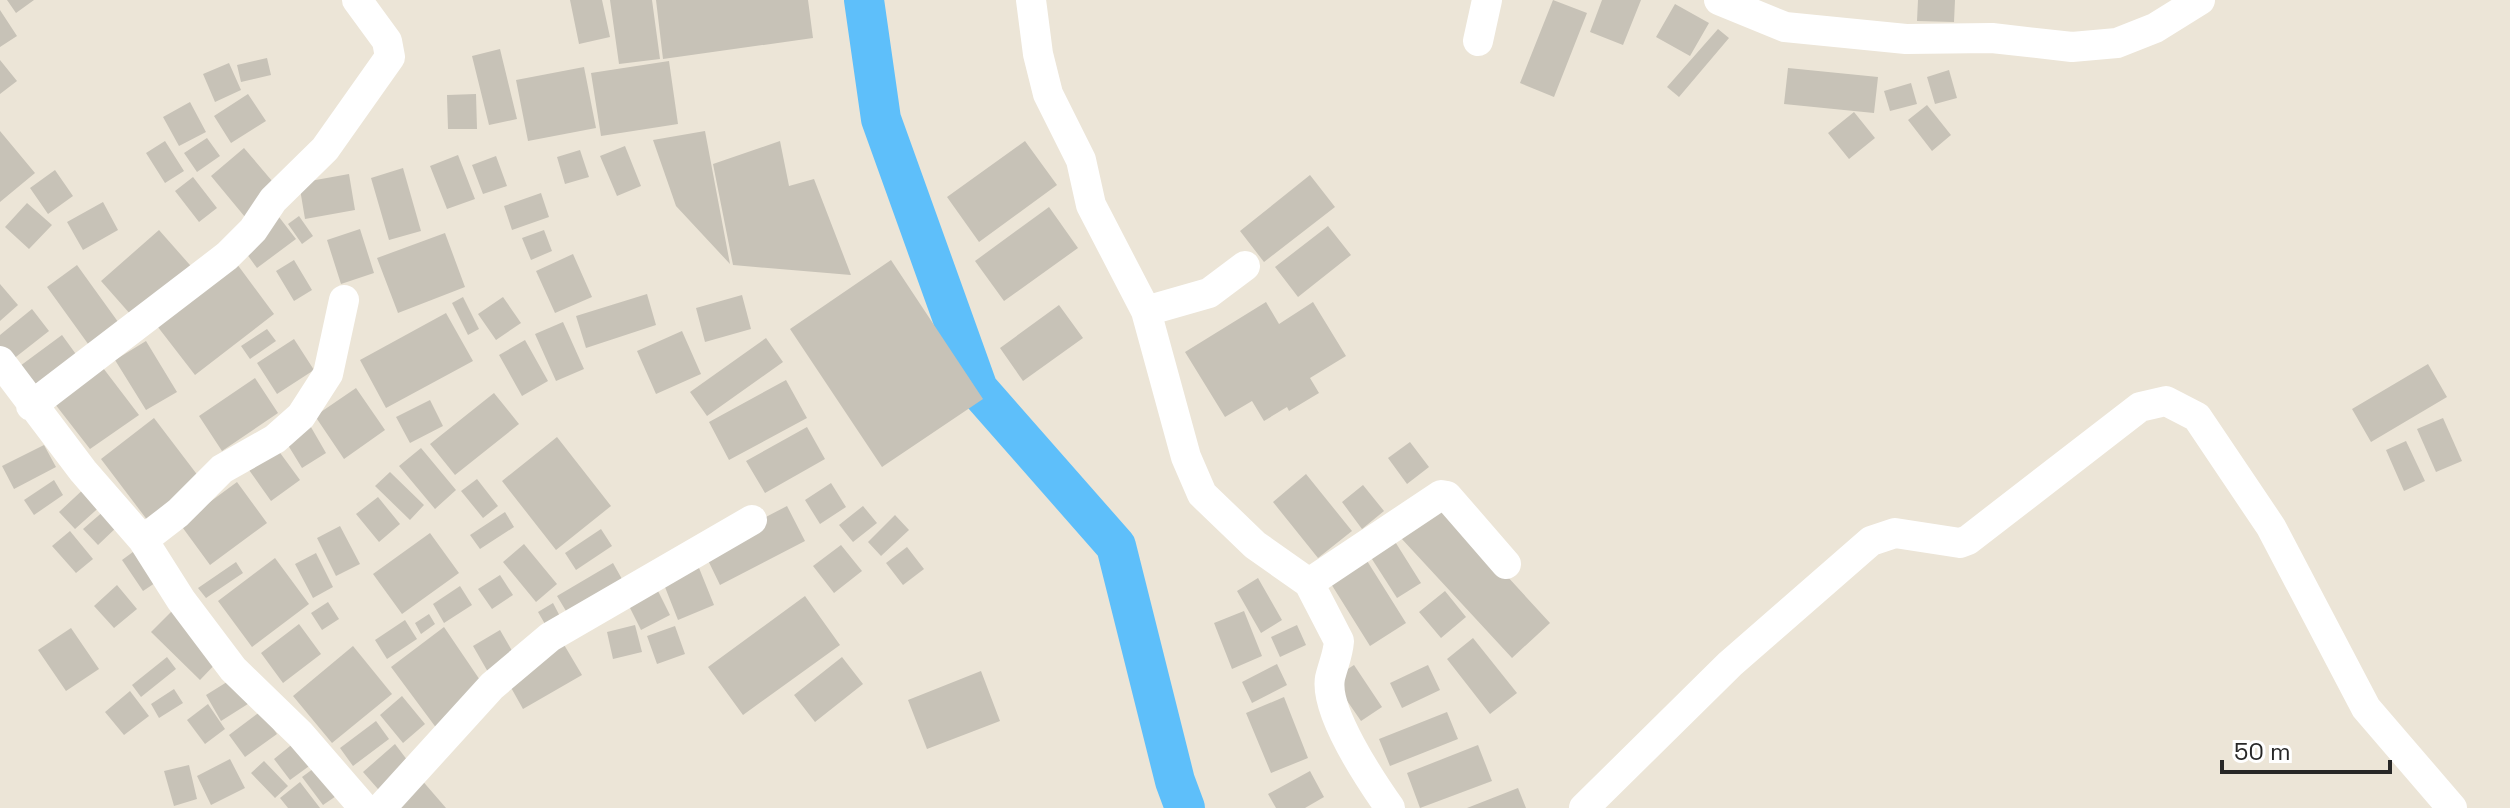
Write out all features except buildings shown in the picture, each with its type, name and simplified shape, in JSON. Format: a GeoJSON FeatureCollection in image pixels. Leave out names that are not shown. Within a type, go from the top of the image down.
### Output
{"type":"FeatureCollection","features":[{"type":"Feature","properties":{"kind":"street"},"geometry":{"type":"LineString","coordinates":[[31,406],[227,256],[261,222],[273,200],[325,149],[390,57],[387,41],[357,0]]}},
{"type":"Feature","properties":{"kind":"street"},"geometry":{"type":"LineString","coordinates":[[1031,0],[1038,54],[1048,94],[1081,160],[1091,205],[1146,311],[1186,457],[1202,494],[1255,545],[1309,583],[1339,641],[1330,678],[1331,693],[1355,756],[1390,808]]}},
{"type":"Feature","properties":{"kind":"street"},"geometry":{"type":"LineString","coordinates":[[1478,41],[1487,0]]}},
{"type":"Feature","properties":{"kind":"street"},"geometry":{"type":"LineString","coordinates":[[1719,0],[1785,27],[1906,39],[1992,38],[2072,47],[2117,43],[2155,28],[2200,0]]}},
{"type":"Feature","properties":{"kind":"street"},"geometry":{"type":"LineString","coordinates":[[1146,311],[1209,293],[1245,266]]}},
{"type":"Feature","properties":{"kind":"street"},"geometry":{"type":"LineString","coordinates":[[143,540],[178,513],[222,469],[275,439],[301,416],[328,374],[344,300]]}},
{"type":"Feature","properties":{"kind":"street"},"geometry":{"type":"LineString","coordinates":[[0,361],[31,406],[143,540],[181,600],[233,669],[300,734],[364,808]]}},
{"type":"Feature","properties":{"kind":"street"},"geometry":{"type":"LineString","coordinates":[[1584,808],[1730,664],[1871,541],[1895,533],[1960,543],[1968,540],[2140,407],[2166,401],[2197,417],[2213,439],[2271,527],[2366,708],[2452,808]]}},
{"type":"Feature","properties":{"kind":"street"},"geometry":{"type":"LineString","coordinates":[[1309,583],[1441,495],[1447,496],[1506,564]]}},
{"type":"Feature","properties":{"kind":"street"},"geometry":{"type":"LineString","coordinates":[[381,808],[492,686],[550,637],[752,520]]}},
{"type":"Feature","properties":{"kind":"waterway"},"geometry":{"type":"LineString","coordinates":[[864,0],[881,119],[978,389],[1116,546],[1175,781],[1185,808]]}}]}
